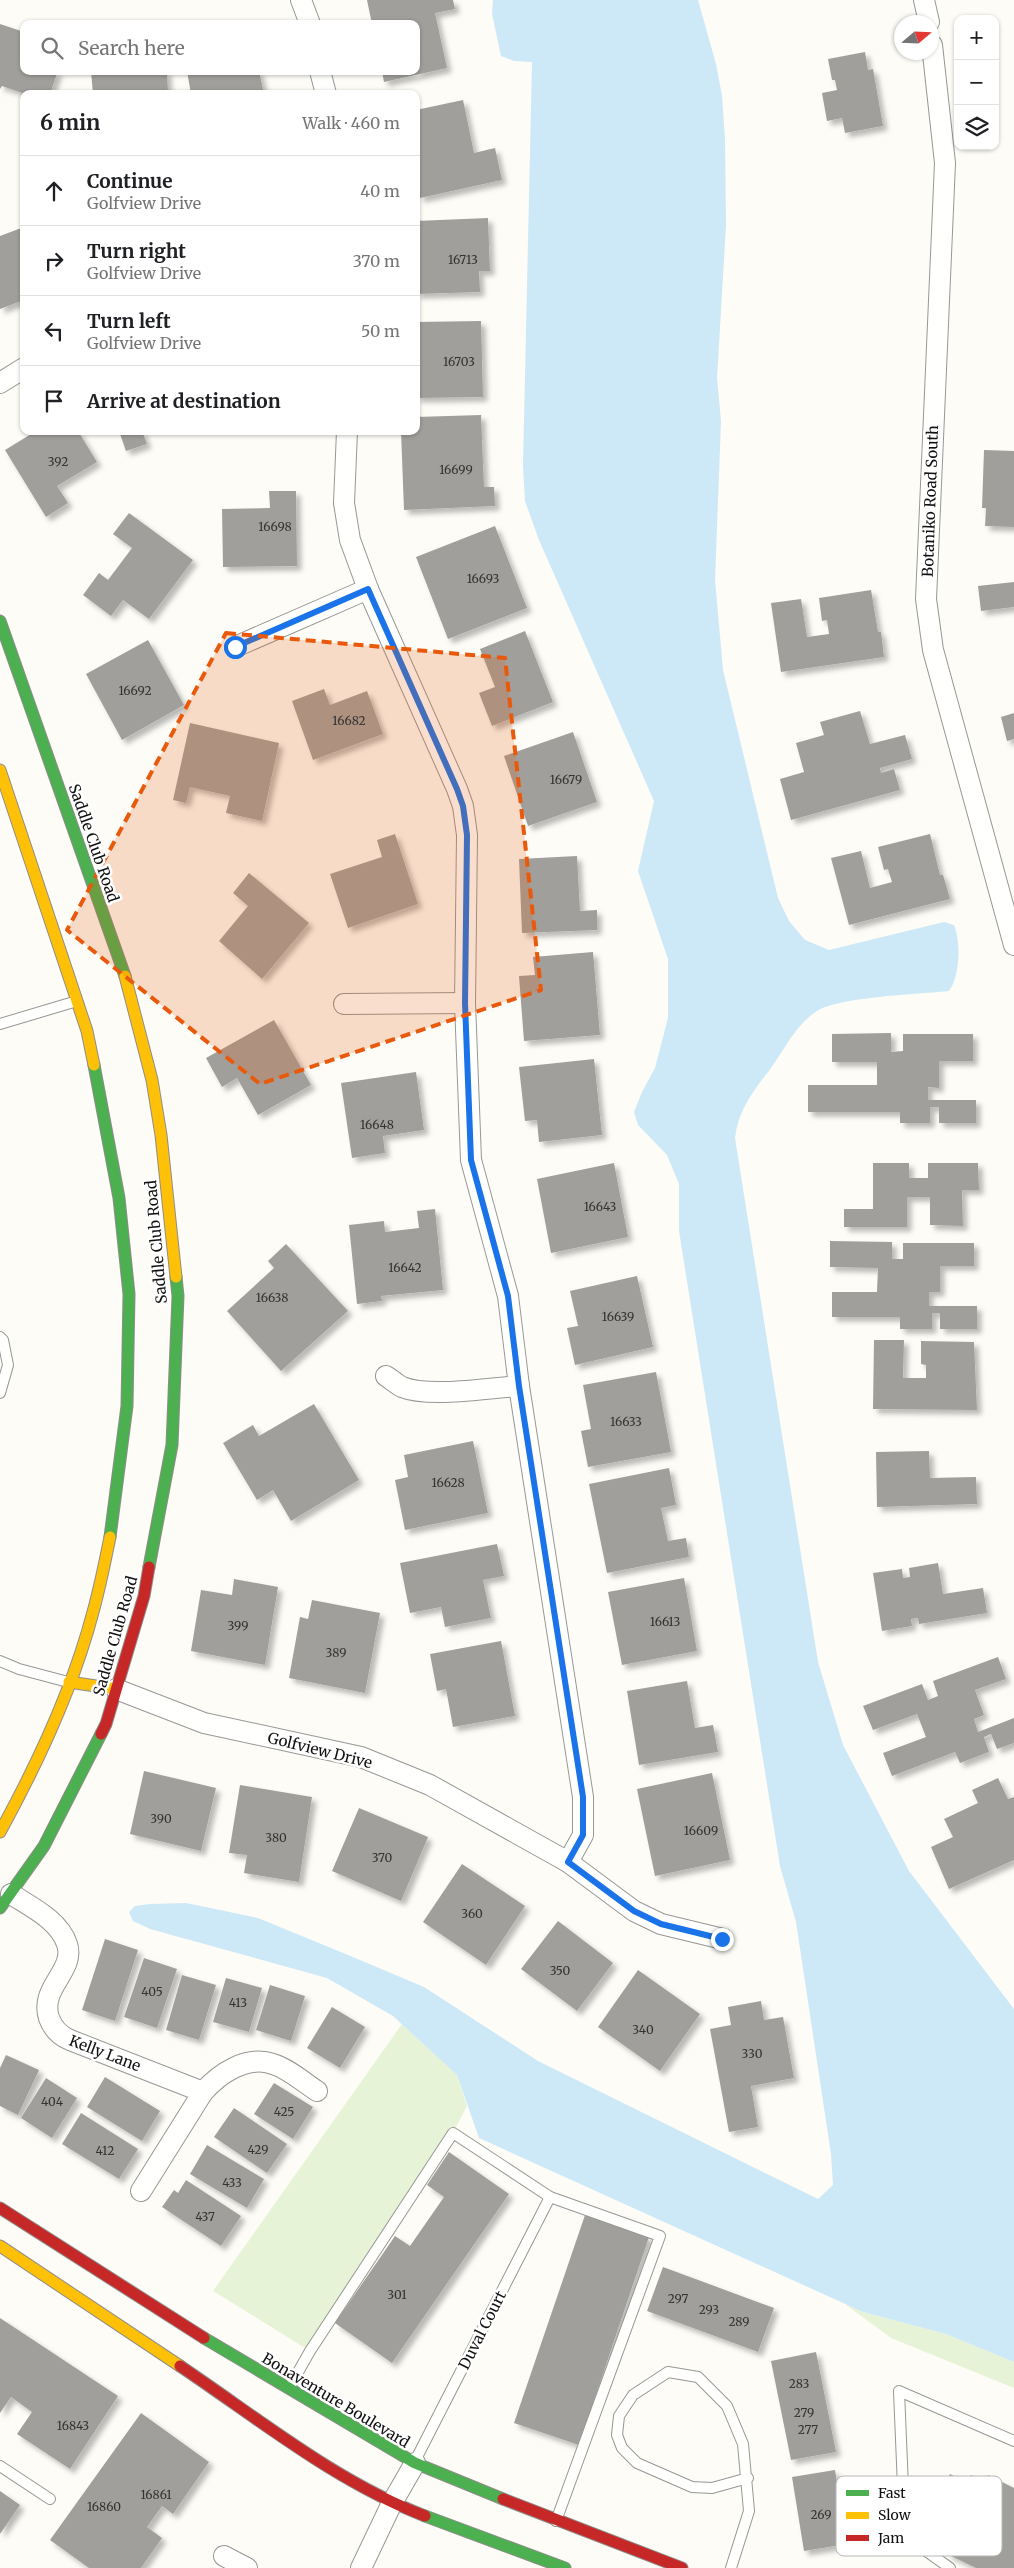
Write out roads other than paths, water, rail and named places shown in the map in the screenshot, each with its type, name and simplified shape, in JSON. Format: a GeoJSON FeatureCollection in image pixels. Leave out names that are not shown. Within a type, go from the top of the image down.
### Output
{"type":"FeatureCollection","features":[{"type":"Feature","properties":{"kind":"street"},"geometry":{"type":"LineString","coordinates":[[301,0],[308,20]]}},
{"type":"Feature","properties":{"kind":"street"},"geometry":{"type":"LineString","coordinates":[[924,0],[927,15]]}},
{"type":"Feature","properties":{"kind":"street","name":"Botaniko Road South"},"geometry":{"type":"LineString","coordinates":[[934,60],[945,163],[926,599],[933,650],[1014,946]]}},
{"type":"Feature","properties":{"kind":"street"},"geometry":{"type":"LineString","coordinates":[[321,75],[325,90]]}},
{"type":"Feature","properties":{"kind":"street"},"geometry":{"type":"LineString","coordinates":[[0,383],[20,370]]}},
{"type":"Feature","properties":{"kind":"street"},"geometry":{"type":"LineString","coordinates":[[348,435],[344,503],[350,540],[368,589],[463,806],[467,835],[465,1003],[471,1160],[508,1296],[519,1386],[583,1797],[583,1835],[568,1862]]}},
{"type":"Feature","properties":{"kind":"street"},"geometry":{"type":"LineString","coordinates":[[235,647],[368,589]]}},
{"type":"Feature","properties":{"kind":"street","name":"Saddle Club Road"},"geometry":{"type":"LineString","coordinates":[[0,621],[120,960],[137,1018],[152,1080],[162,1145],[178,1296],[172,1445],[144,1596],[106,1724],[44,1846],[6,1901]]}},
{"type":"Feature","properties":{"kind":"street","name":"Saddle Club Road"},"geometry":{"type":"LineString","coordinates":[[0,770],[78,1000],[94,1062],[119,1198],[129,1294],[127,1406],[112,1530],[93,1614],[69,1682],[32,1774],[0,1832]]}},
{"type":"Feature","properties":{"kind":"street"},"geometry":{"type":"LineString","coordinates":[[344,1004],[465,1003]]}},
{"type":"Feature","properties":{"kind":"street"},"geometry":{"type":"LineString","coordinates":[[386,1376],[401,1386],[431,1392],[519,1386]]}},
{"type":"Feature","properties":{"kind":"street"},"geometry":{"type":"LineString","coordinates":[[69,1682],[116,1689]]}},
{"type":"Feature","properties":{"kind":"street","name":"Golfview Drive"},"geometry":{"type":"LineString","coordinates":[[116,1689],[204,1723],[361,1756],[430,1784],[568,1862],[634,1911],[661,1924],[722,1939]]}},
{"type":"Feature","properties":{"kind":"street","name":"Kelly Lane"},"geometry":{"type":"LineString","coordinates":[[6,1901],[49,1919],[58,1928],[66,1942],[68,1960],[49,1993],[48,2001],[49,2016],[59,2033],[70,2040],[203,2092]]}},
{"type":"Feature","properties":{"kind":"street"},"geometry":{"type":"LineString","coordinates":[[141,2191],[203,2092],[212,2082],[232,2068],[243,2064],[263,2062],[286,2070],[317,2091]]}},
{"type":"Feature","properties":{"kind":"street","name":"Bonaventure Boulevard"},"geometry":{"type":"LineString","coordinates":[[0,2208],[189,2329],[415,2463],[682,2568]]}},
{"type":"Feature","properties":{"kind":"street"},"geometry":{"type":"LineString","coordinates":[[0,2246],[358,2486],[392,2503],[564,2568]]}},
{"type":"Feature","properties":{"kind":"street"},"geometry":{"type":"LineString","coordinates":[[361,2568],[392,2503],[415,2463]]}},
{"type":"Feature","properties":{"kind":"street"},"geometry":{"type":"LineString","coordinates":[[224,2556],[247,2568]]}},
{"type":"Feature","properties":{"kind":"lane"},"geometry":{"type":"LineString","coordinates":[[0,1024],[78,1000]]}},
{"type":"Feature","properties":{"kind":"lane"},"geometry":{"type":"LineString","coordinates":[[0,1337],[3,1340],[8,1366],[0,1394]]}},
{"type":"Feature","properties":{"kind":"lane"},"geometry":{"type":"LineString","coordinates":[[0,1661],[19,1670],[69,1682]]}},
{"type":"Feature","properties":{"kind":"lane"},"geometry":{"type":"LineString","coordinates":[[288,2389],[310,2351],[453,2133],[550,2197],[660,2236],[556,2520]]}},
{"type":"Feature","properties":{"kind":"lane","name":"Duval Court"},"geometry":{"type":"LineString","coordinates":[[415,2463],[550,2197]]}},
{"type":"Feature","properties":{"kind":"lane"},"geometry":{"type":"LineString","coordinates":[[731,2568],[749,2510],[748,2478],[743,2444],[727,2406],[698,2377],[668,2372],[633,2395],[619,2416],[617,2435],[622,2448],[637,2463],[692,2487],[712,2488],[748,2478]]}},
{"type":"Feature","properties":{"kind":"lane"},"geometry":{"type":"LineString","coordinates":[[903,2476],[899,2391],[1014,2441]]}},
{"type":"Feature","properties":{"kind":"lane"},"geometry":{"type":"LineString","coordinates":[[0,2466],[50,2499]]}},
{"type":"Feature","properties":{"kind":"lane"},"geometry":{"type":"LineString","coordinates":[[933,2556],[950,2568]]}},
{"type":"Feature","properties":{"kind":"water"},"geometry":{"type":"Polygon","coordinates":[[[493,0],[698,0],[716,64],[722,96],[725,140],[726,225],[717,378],[721,421],[715,580],[723,670],[778,898],[789,921],[805,940],[829,950],[944,922],[954,925],[958,940],[957,968],[953,985],[949,991],[842,1002],[817,1011],[803,1022],[743,1109],[735,1138],[818,1662],[843,1745],[909,1871],[1014,2009],[1014,2362],[946,2334],[863,2312],[479,2138],[457,2075],[393,2016],[327,1978],[150,1929],[133,1921],[129,1912],[135,1906],[186,1903],[258,1918],[424,1987],[538,2061],[818,2199],[833,2185],[831,2154],[796,1922],[780,1866],[679,1231],[679,1184],[667,1155],[638,1125],[634,1112],[655,1068],[668,1018],[668,959],[638,871],[654,801],[539,540],[525,501],[523,466],[532,62],[514,61],[501,56],[492,14],[493,0]]]}}]}
